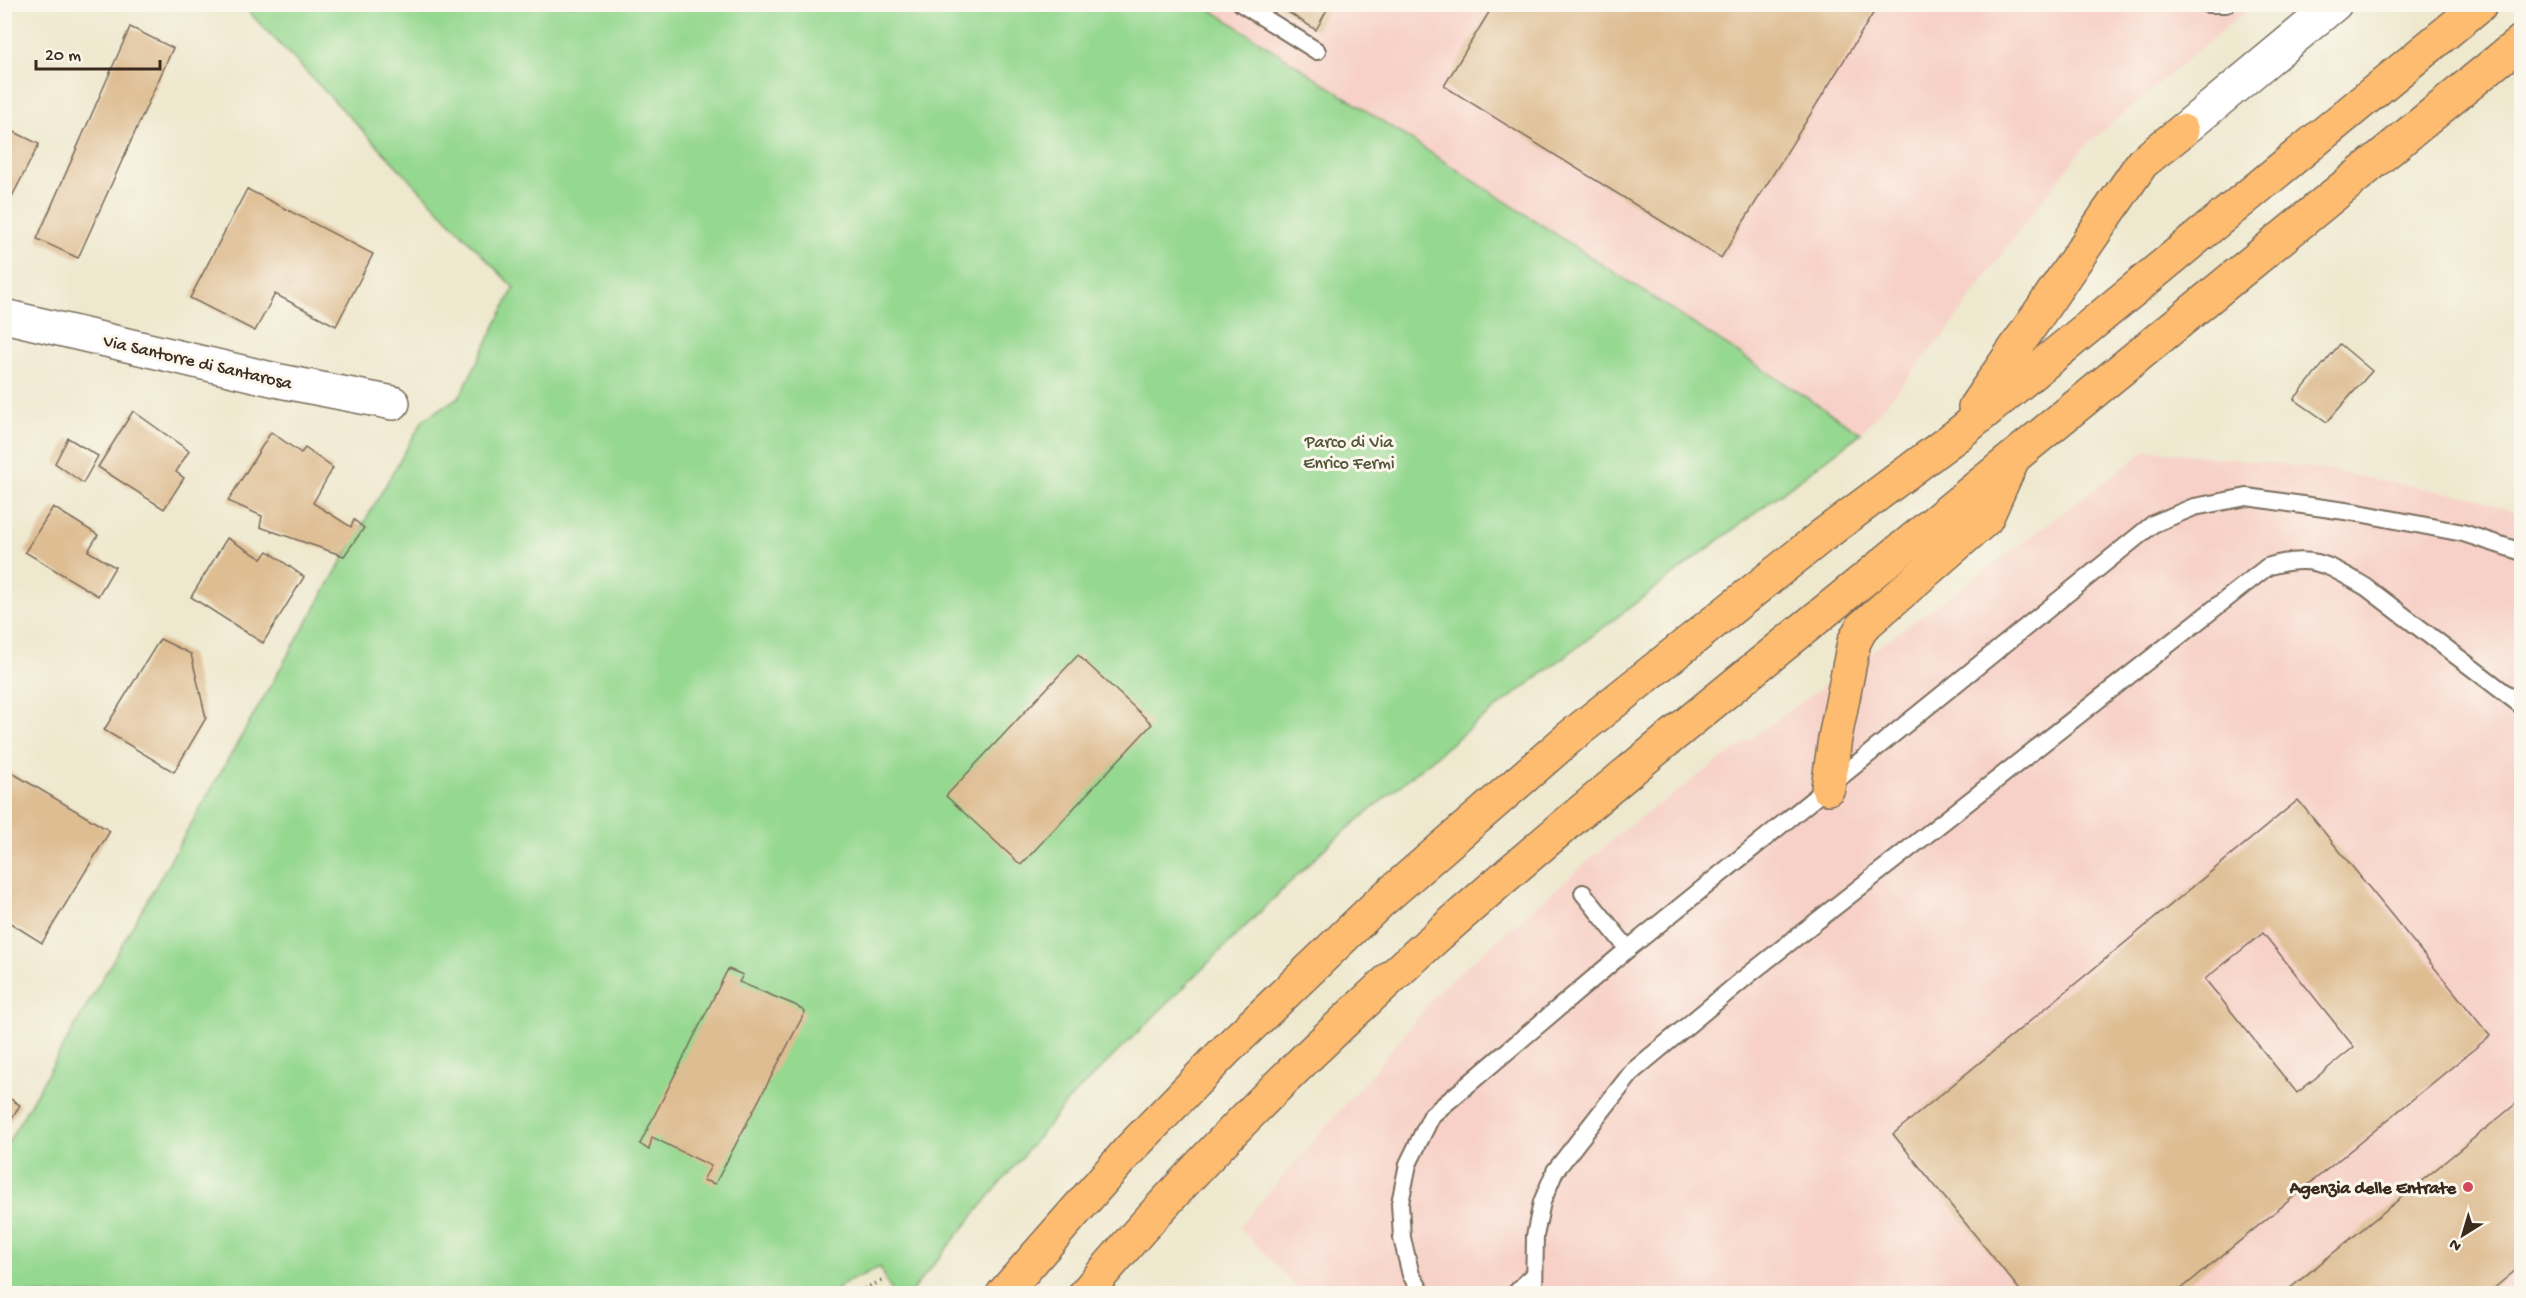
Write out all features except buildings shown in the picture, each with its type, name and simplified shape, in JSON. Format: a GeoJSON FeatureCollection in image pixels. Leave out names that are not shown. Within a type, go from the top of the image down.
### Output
{"type":"FeatureCollection","features":[{"type":"Feature","properties":{"kind":"main road"},"geometry":{"type":"LineString","coordinates":[[1003,1293],[1129,1150],[1210,1066],[1379,903],[1570,736],[1822,536],[1956,435],[2481,4]]}},
{"type":"Feature","properties":{"kind":"main road"},"geometry":{"type":"LineString","coordinates":[[1085,1293],[1137,1232],[1245,1119],[1415,954],[1595,797],[2522,41]]}},
{"type":"Feature","properties":{"kind":"main road"},"geometry":{"type":"LineString","coordinates":[[1956,435],[2142,163],[2182,131]]}},
{"type":"Feature","properties":{"kind":"main road"},"geometry":{"type":"LineString","coordinates":[[1828,788],[1835,738],[1854,642],[1862,627],[1986,519],[2013,458]]}},
{"type":"Feature","properties":{"kind":"street"},"geometry":{"type":"LineString","coordinates":[[2182,131],[2335,4]]}},
{"type":"Feature","properties":{"kind":"street","name":"Via Santorre di Santarosa"},"geometry":{"type":"LineString","coordinates":[[4,316],[280,381],[393,403]]}},
{"type":"Feature","properties":{"kind":"lane"},"geometry":{"type":"LineString","coordinates":[[1242,4],[1317,51]]}},
{"type":"Feature","properties":{"kind":"lane"},"geometry":{"type":"LineString","coordinates":[[2207,4],[2226,4]]}},
{"type":"Feature","properties":{"kind":"lane"},"geometry":{"type":"LineString","coordinates":[[1423,1293],[1411,1275],[1402,1238],[1400,1203],[1408,1164],[1432,1115],[1628,949],[2153,524],[2194,507],[2247,497],[2359,513],[2451,531],[2522,552]]}},
{"type":"Feature","properties":{"kind":"lane"},"geometry":{"type":"LineString","coordinates":[[1534,1293],[1535,1236],[1542,1202],[1555,1171],[1633,1071],[1747,976],[2267,567],[2283,562],[2310,560],[2338,571],[2367,587],[2522,706]]}},
{"type":"Feature","properties":{"kind":"lane"},"geometry":{"type":"LineString","coordinates":[[1583,893],[1628,949]]}},
{"type":"Feature","properties":{"kind":"lane"},"geometry":{"type":"LineString","coordinates":[[1515,1293],[1533,1275]]}},
{"type":"Feature","properties":{"kind":"path"},"geometry":{"type":"LineString","coordinates":[[853,1293],[886,1279]]}},
{"type":"Feature","properties":{"kind":"shaded area"},"geometry":{"type":"Polygon","coordinates":[[[1204,5],[2252,5],[2084,147],[2019,230],[1949,329],[1861,433],[1204,5]]]}},
{"type":"Feature","properties":{"kind":"shaded area"},"geometry":{"type":"Polygon","coordinates":[[[2147,450],[2301,466],[2477,498],[2521,515],[2521,1293],[1302,1293],[1239,1227],[1378,1066],[1439,990],[1625,829],[2002,558],[2147,450]]]}},
{"type":"Feature","properties":{"kind":"green space","name":"Parco di Via Enrico Fermi"},"geometry":{"type":"Polygon","coordinates":[[[242,5],[1204,5],[1861,433],[1466,731],[1328,845],[1067,1102],[910,1293],[892,1293],[880,1267],[843,1284],[832,1294],[5,1294],[5,1148],[423,420],[460,396],[514,288],[242,5]]]}},
{"type":"Feature","properties":{"kind":"place","name":"Agenzia delle Entrate"},"geometry":{"type":"Point","coordinates":[2468,1187]}}]}
